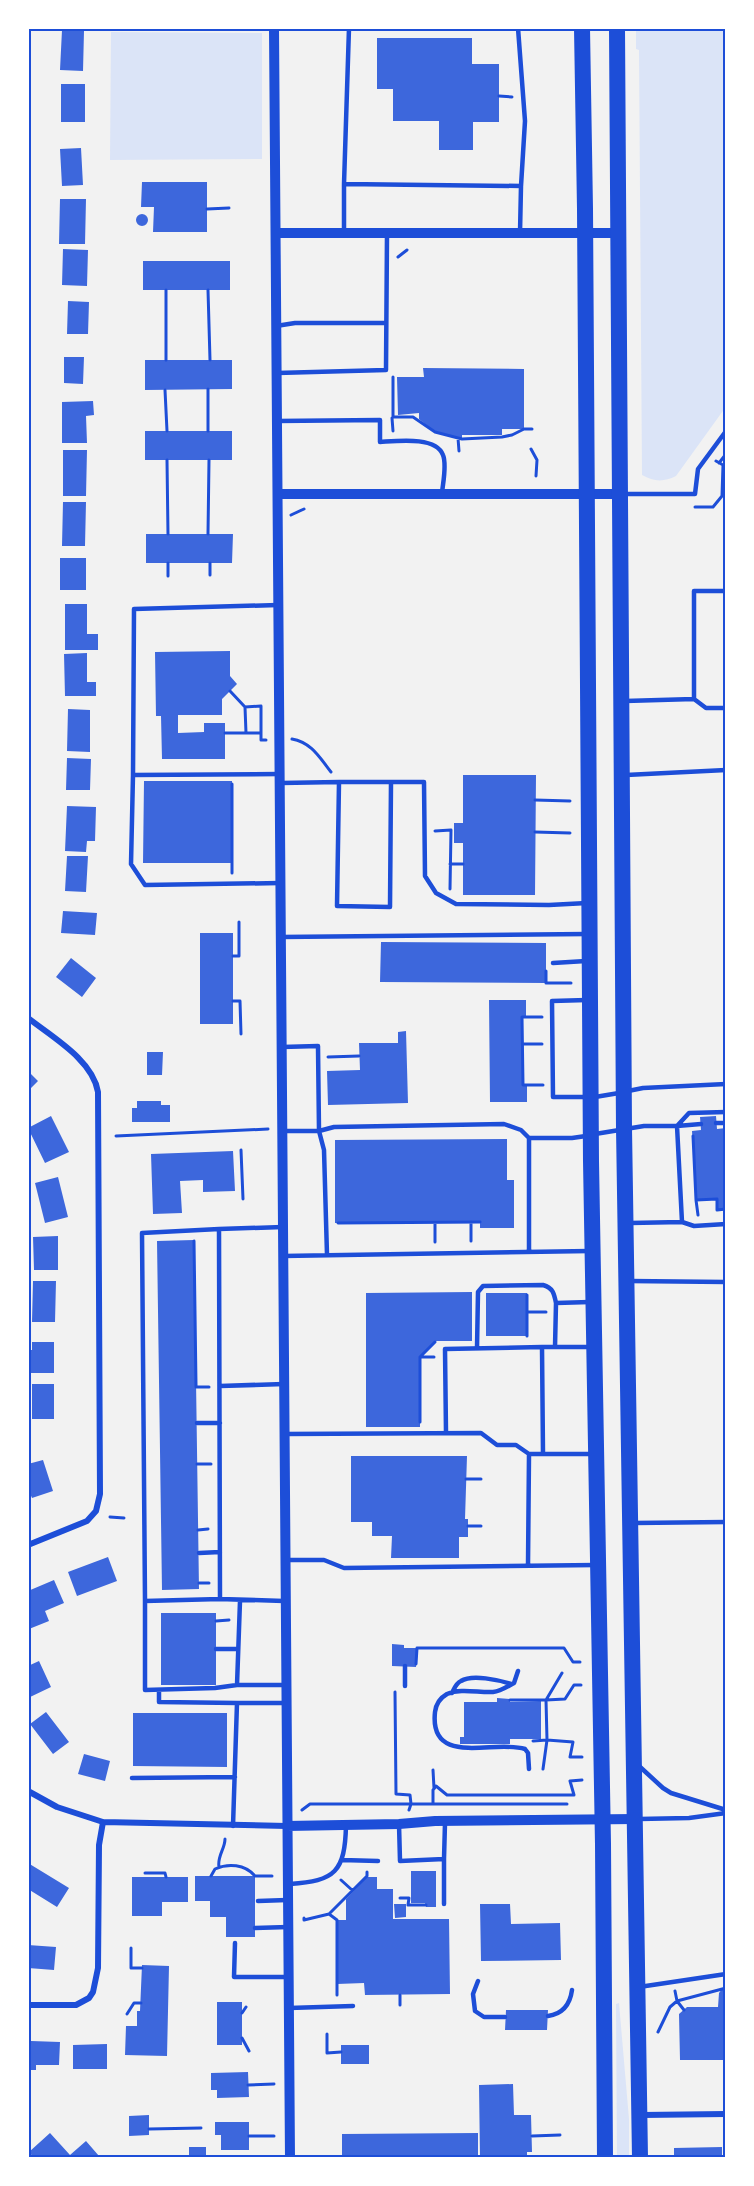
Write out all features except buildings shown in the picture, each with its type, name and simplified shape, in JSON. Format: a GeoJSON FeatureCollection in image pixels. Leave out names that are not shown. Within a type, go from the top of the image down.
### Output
{"type":"FeatureCollection","features":[{"type":"Feature","properties":{"kind":"highway"},"geometry":{"type":"LineString","coordinates":[[582,28],[592,1251],[606,2157]]}},
{"type":"Feature","properties":{"kind":"highway"},"geometry":{"type":"LineString","coordinates":[[617,28],[624,1128],[640,2157]]}},
{"type":"Feature","properties":{"kind":"street"},"geometry":{"type":"LineString","coordinates":[[274,28],[290,2157]]}},
{"type":"Feature","properties":{"kind":"street"},"geometry":{"type":"LineString","coordinates":[[276,233],[619,233]]}},
{"type":"Feature","properties":{"kind":"street"},"geometry":{"type":"LineString","coordinates":[[278,494],[621,494]]}},
{"type":"Feature","properties":{"kind":"street"},"geometry":{"type":"LineString","coordinates":[[28,1018],[84,1063],[96,1081],[98,1092],[100,1494],[96,1511],[87,1521],[28,1545]]}},
{"type":"Feature","properties":{"kind":"street"},"geometry":{"type":"LineString","coordinates":[[28,1791],[57,1807],[103,1822],[287,1826],[445,1821],[636,1819]]}},
{"type":"Feature","properties":{"kind":"street"},"geometry":{"type":"LineString","coordinates":[[28,2005],[76,2005],[89,1998],[93,1992],[98,1968],[99,1845],[103,1822]]}},
{"type":"Feature","properties":{"kind":"street"},"geometry":{"type":"LineString","coordinates":[[640,2115],[726,2114]]}},
{"type":"Feature","properties":{"kind":"lane"},"geometry":{"type":"LineString","coordinates":[[345,233],[344,184],[349,28]]}},
{"type":"Feature","properties":{"kind":"lane"},"geometry":{"type":"LineString","coordinates":[[518,28],[525,121],[519,233]]}},
{"type":"Feature","properties":{"kind":"lane"},"geometry":{"type":"LineString","coordinates":[[344,184],[520,186]]}},
{"type":"Feature","properties":{"kind":"lane"},"geometry":{"type":"LineString","coordinates":[[276,373],[386,370],[387,234]]}},
{"type":"Feature","properties":{"kind":"lane"},"geometry":{"type":"LineString","coordinates":[[276,326],[295,323],[386,323]]}},
{"type":"Feature","properties":{"kind":"lane"},"geometry":{"type":"LineString","coordinates":[[277,421],[380,420],[380,442],[425,442],[441,452],[444,460],[442,493]]}},
{"type":"Feature","properties":{"kind":"lane"},"geometry":{"type":"LineString","coordinates":[[621,494],[695,494],[698,469],[726,431]]}},
{"type":"Feature","properties":{"kind":"lane"},"geometry":{"type":"LineString","coordinates":[[694,699],[694,591],[726,591]]}},
{"type":"Feature","properties":{"kind":"lane"},"geometry":{"type":"LineString","coordinates":[[278,605],[134,609],[131,864],[145,885],[280,883]]}},
{"type":"Feature","properties":{"kind":"lane"},"geometry":{"type":"LineString","coordinates":[[623,702],[694,699],[706,708],[726,708]]}},
{"type":"Feature","properties":{"kind":"lane"},"geometry":{"type":"LineString","coordinates":[[623,775],[726,770]]}},
{"type":"Feature","properties":{"kind":"lane"},"geometry":{"type":"LineString","coordinates":[[133,775],[279,778],[339,782],[424,782],[425,876],[436,893],[456,904],[590,903]]}},
{"type":"Feature","properties":{"kind":"lane"},"geometry":{"type":"LineString","coordinates":[[339,782],[337,906],[390,907],[391,782]]}},
{"type":"Feature","properties":{"kind":"lane"},"geometry":{"type":"LineString","coordinates":[[281,937],[590,934]]}},
{"type":"Feature","properties":{"kind":"lane"},"geometry":{"type":"LineString","coordinates":[[553,963],[590,961]]}},
{"type":"Feature","properties":{"kind":"lane"},"geometry":{"type":"LineString","coordinates":[[590,1000],[552,1001],[553,1097],[591,1097],[643,1088],[726,1084]]}},
{"type":"Feature","properties":{"kind":"lane"},"geometry":{"type":"LineString","coordinates":[[282,1047],[318,1046],[319,1131],[324,1150],[327,1255]]}},
{"type":"Feature","properties":{"kind":"lane"},"geometry":{"type":"LineString","coordinates":[[682,1222],[677,1126],[688,1113],[726,1112]]}},
{"type":"Feature","properties":{"kind":"lane"},"geometry":{"type":"LineString","coordinates":[[716,1123],[726,1123]]}},
{"type":"Feature","properties":{"kind":"lane"},"geometry":{"type":"LineString","coordinates":[[282,1131],[319,1131],[334,1127],[504,1124],[515,1127],[529,1138],[572,1138],[624,1128],[701,1124]]}},
{"type":"Feature","properties":{"kind":"lane"},"geometry":{"type":"LineString","coordinates":[[529,1138],[529,1252]]}},
{"type":"Feature","properties":{"kind":"lane"},"geometry":{"type":"LineString","coordinates":[[626,1223],[726,1224]]}},
{"type":"Feature","properties":{"kind":"lane"},"geometry":{"type":"LineString","coordinates":[[283,1227],[142,1233],[145,1690],[286,1685]]}},
{"type":"Feature","properties":{"kind":"lane"},"geometry":{"type":"LineString","coordinates":[[219,1230],[220,1599]]}},
{"type":"Feature","properties":{"kind":"lane"},"geometry":{"type":"LineString","coordinates":[[283,1256],[592,1251]]}},
{"type":"Feature","properties":{"kind":"lane"},"geometry":{"type":"LineString","coordinates":[[627,1281],[726,1282]]}},
{"type":"Feature","properties":{"kind":"lane"},"geometry":{"type":"LineString","coordinates":[[477,1348],[478,1292],[483,1286],[543,1284],[554,1292],[555,1347]]}},
{"type":"Feature","properties":{"kind":"lane"},"geometry":{"type":"LineString","coordinates":[[556,1303],[593,1302]]}},
{"type":"Feature","properties":{"kind":"lane"},"geometry":{"type":"LineString","coordinates":[[542,1347],[543,1454]]}},
{"type":"Feature","properties":{"kind":"lane"},"geometry":{"type":"LineString","coordinates":[[446,1433],[445,1348],[594,1347]]}},
{"type":"Feature","properties":{"kind":"lane"},"geometry":{"type":"LineString","coordinates":[[220,1386],[284,1384]]}},
{"type":"Feature","properties":{"kind":"lane"},"geometry":{"type":"LineString","coordinates":[[197,1423],[220,1423]]}},
{"type":"Feature","properties":{"kind":"lane"},"geometry":{"type":"LineString","coordinates":[[285,1434],[481,1433],[497,1445],[516,1445],[529,1454],[596,1454]]}},
{"type":"Feature","properties":{"kind":"lane"},"geometry":{"type":"LineString","coordinates":[[528,1566],[529,1454]]}},
{"type":"Feature","properties":{"kind":"lane"},"geometry":{"type":"LineString","coordinates":[[631,1523],[726,1522]]}},
{"type":"Feature","properties":{"kind":"lane"},"geometry":{"type":"LineString","coordinates":[[199,1553],[220,1552]]}},
{"type":"Feature","properties":{"kind":"lane"},"geometry":{"type":"LineString","coordinates":[[285,1560],[324,1560],[344,1568],[598,1565]]}},
{"type":"Feature","properties":{"kind":"lane"},"geometry":{"type":"LineString","coordinates":[[145,1601],[220,1599],[286,1601]]}},
{"type":"Feature","properties":{"kind":"lane"},"geometry":{"type":"LineString","coordinates":[[237,1685],[240,1601]]}},
{"type":"Feature","properties":{"kind":"lane"},"geometry":{"type":"LineString","coordinates":[[216,1649],[238,1649]]}},
{"type":"Feature","properties":{"kind":"lane"},"geometry":{"type":"LineString","coordinates":[[405,1666],[405,1686]]}},
{"type":"Feature","properties":{"kind":"lane"},"geometry":{"type":"LineString","coordinates":[[518,1671],[516,1681],[496,1692],[452,1693],[443,1697],[436,1707],[435,1726],[442,1740],[455,1748],[525,1749],[528,1753],[529,1769]]}},
{"type":"Feature","properties":{"kind":"lane"},"geometry":{"type":"LineString","coordinates":[[452,1693],[456,1685],[464,1679],[496,1678],[511,1684]]}},
{"type":"Feature","properties":{"kind":"lane"},"geometry":{"type":"LineString","coordinates":[[159,1690],[159,1702],[286,1703]]}},
{"type":"Feature","properties":{"kind":"lane"},"geometry":{"type":"LineString","coordinates":[[233,1826],[237,1703]]}},
{"type":"Feature","properties":{"kind":"lane"},"geometry":{"type":"LineString","coordinates":[[634,1761],[671,1794],[726,1811]]}},
{"type":"Feature","properties":{"kind":"lane"},"geometry":{"type":"LineString","coordinates":[[132,1778],[235,1777]]}},
{"type":"Feature","properties":{"kind":"lane"},"geometry":{"type":"LineString","coordinates":[[636,1819],[689,1818],[726,1811]]}},
{"type":"Feature","properties":{"kind":"lane"},"geometry":{"type":"LineString","coordinates":[[444,1904],[445,1821]]}},
{"type":"Feature","properties":{"kind":"lane"},"geometry":{"type":"LineString","coordinates":[[399,1824],[400,1861],[444,1860]]}},
{"type":"Feature","properties":{"kind":"lane"},"geometry":{"type":"LineString","coordinates":[[287,1884],[315,1882],[333,1873],[342,1860],[346,1825]]}},
{"type":"Feature","properties":{"kind":"lane"},"geometry":{"type":"LineString","coordinates":[[342,1860],[378,1861]]}},
{"type":"Feature","properties":{"kind":"lane"},"geometry":{"type":"LineString","coordinates":[[258,1901],[287,1900]]}},
{"type":"Feature","properties":{"kind":"lane"},"geometry":{"type":"LineString","coordinates":[[255,1928],[288,1927]]}},
{"type":"Feature","properties":{"kind":"lane"},"geometry":{"type":"LineString","coordinates":[[235,1943],[234,1977],[289,1977]]}},
{"type":"Feature","properties":{"kind":"lane"},"geometry":{"type":"LineString","coordinates":[[638,1987],[726,1974]]}},
{"type":"Feature","properties":{"kind":"lane"},"geometry":{"type":"LineString","coordinates":[[477,1982],[473,1994],[475,2011],[484,2017],[505,2018]]}},
{"type":"Feature","properties":{"kind":"lane"},"geometry":{"type":"LineString","coordinates":[[548,2016],[557,2014],[565,2007],[572,1990]]}},
{"type":"Feature","properties":{"kind":"lane"},"geometry":{"type":"LineString","coordinates":[[289,2008],[353,2006]]}},
{"type":"Feature","properties":{"kind":"path"},"geometry":{"type":"LineString","coordinates":[[207,209],[229,208]]}},
{"type":"Feature","properties":{"kind":"path"},"geometry":{"type":"LineString","coordinates":[[397,265],[397,259],[406,250]]}},
{"type":"Feature","properties":{"kind":"path"},"geometry":{"type":"LineString","coordinates":[[166,290],[166,360]]}},
{"type":"Feature","properties":{"kind":"path"},"geometry":{"type":"LineString","coordinates":[[208,290],[210,360]]}},
{"type":"Feature","properties":{"kind":"path"},"geometry":{"type":"LineString","coordinates":[[393,377],[393,417],[413,417],[435,432],[458,438],[502,437],[524,429],[532,429]]}},
{"type":"Feature","properties":{"kind":"path"},"geometry":{"type":"LineString","coordinates":[[208,389],[208,431]]}},
{"type":"Feature","properties":{"kind":"path"},"geometry":{"type":"LineString","coordinates":[[165,390],[167,431]]}},
{"type":"Feature","properties":{"kind":"path"},"geometry":{"type":"LineString","coordinates":[[458,438],[459,451]]}},
{"type":"Feature","properties":{"kind":"path"},"geometry":{"type":"LineString","coordinates":[[531,449],[537,460],[536,476]]}},
{"type":"Feature","properties":{"kind":"path"},"geometry":{"type":"LineString","coordinates":[[695,507],[713,507],[722,496],[723,465],[718,462],[726,453]]}},
{"type":"Feature","properties":{"kind":"path"},"geometry":{"type":"LineString","coordinates":[[166,460],[168,534]]}},
{"type":"Feature","properties":{"kind":"path"},"geometry":{"type":"LineString","coordinates":[[208,534],[209,460]]}},
{"type":"Feature","properties":{"kind":"path"},"geometry":{"type":"LineString","coordinates":[[290,516],[298,510],[305,509]]}},
{"type":"Feature","properties":{"kind":"path"},"geometry":{"type":"LineString","coordinates":[[168,563],[168,576]]}},
{"type":"Feature","properties":{"kind":"path"},"geometry":{"type":"LineString","coordinates":[[210,563],[210,575]]}},
{"type":"Feature","properties":{"kind":"path"},"geometry":{"type":"LineString","coordinates":[[230,691],[245,707],[246,734]]}},
{"type":"Feature","properties":{"kind":"path"},"geometry":{"type":"LineString","coordinates":[[245,707],[261,706],[261,740],[268,740]]}},
{"type":"Feature","properties":{"kind":"path"},"geometry":{"type":"LineString","coordinates":[[225,733],[261,733]]}},
{"type":"Feature","properties":{"kind":"path"},"geometry":{"type":"LineString","coordinates":[[292,739],[301,740],[309,745],[339,782]]}},
{"type":"Feature","properties":{"kind":"path"},"geometry":{"type":"LineString","coordinates":[[232,781],[232,863]]}},
{"type":"Feature","properties":{"kind":"path"},"geometry":{"type":"LineString","coordinates":[[536,800],[570,801]]}},
{"type":"Feature","properties":{"kind":"path"},"geometry":{"type":"LineString","coordinates":[[434,831],[451,830],[450,891]]}},
{"type":"Feature","properties":{"kind":"path"},"geometry":{"type":"LineString","coordinates":[[536,832],[570,833]]}},
{"type":"Feature","properties":{"kind":"path"},"geometry":{"type":"LineString","coordinates":[[450,864],[463,864]]}},
{"type":"Feature","properties":{"kind":"path"},"geometry":{"type":"LineString","coordinates":[[233,956],[239,956],[239,922]]}},
{"type":"Feature","properties":{"kind":"path"},"geometry":{"type":"LineString","coordinates":[[546,983],[571,983]]}},
{"type":"Feature","properties":{"kind":"path"},"geometry":{"type":"LineString","coordinates":[[233,1001],[240,1000],[241,1034]]}},
{"type":"Feature","properties":{"kind":"path"},"geometry":{"type":"LineString","coordinates":[[552,1017],[522,1017],[523,1085],[553,1085]]}},
{"type":"Feature","properties":{"kind":"path"},"geometry":{"type":"LineString","coordinates":[[523,1044],[553,1044]]}},
{"type":"Feature","properties":{"kind":"path"},"geometry":{"type":"LineString","coordinates":[[318,1057],[359,1056]]}},
{"type":"Feature","properties":{"kind":"path"},"geometry":{"type":"LineString","coordinates":[[116,1136],[268,1129]]}},
{"type":"Feature","properties":{"kind":"path"},"geometry":{"type":"LineString","coordinates":[[692,1131],[698,1225]]}},
{"type":"Feature","properties":{"kind":"path"},"geometry":{"type":"LineString","coordinates":[[241,1150],[243,1199]]}},
{"type":"Feature","properties":{"kind":"path"},"geometry":{"type":"LineString","coordinates":[[234,1163],[241,1163]]}},
{"type":"Feature","properties":{"kind":"path"},"geometry":{"type":"LineString","coordinates":[[696,1200],[717,1199],[717,1210],[726,1209]]}},
{"type":"Feature","properties":{"kind":"path"},"geometry":{"type":"LineString","coordinates":[[471,1222],[471,1253]]}},
{"type":"Feature","properties":{"kind":"path"},"geometry":{"type":"LineString","coordinates":[[335,1224],[480,1222]]}},
{"type":"Feature","properties":{"kind":"path"},"geometry":{"type":"LineString","coordinates":[[435,1223],[435,1253]]}},
{"type":"Feature","properties":{"kind":"path"},"geometry":{"type":"LineString","coordinates":[[194,1240],[196,1387]]}},
{"type":"Feature","properties":{"kind":"path"},"geometry":{"type":"LineString","coordinates":[[517,1336],[527,1336],[527,1293]]}},
{"type":"Feature","properties":{"kind":"path"},"geometry":{"type":"LineString","coordinates":[[527,1312],[556,1312]]}},
{"type":"Feature","properties":{"kind":"path"},"geometry":{"type":"LineString","coordinates":[[420,1427],[420,1357],[434,1343],[440,1341]]}},
{"type":"Feature","properties":{"kind":"path"},"geometry":{"type":"LineString","coordinates":[[420,1357],[434,1356],[434,1343]]}},
{"type":"Feature","properties":{"kind":"path"},"geometry":{"type":"LineString","coordinates":[[466,1479],[481,1479]]}},
{"type":"Feature","properties":{"kind":"path"},"geometry":{"type":"LineString","coordinates":[[110,1517],[124,1518]]}},
{"type":"Feature","properties":{"kind":"path"},"geometry":{"type":"LineString","coordinates":[[468,1526],[481,1526]]}},
{"type":"Feature","properties":{"kind":"path"},"geometry":{"type":"LineString","coordinates":[[417,1648],[564,1648],[573,1662],[580,1662]]}},
{"type":"Feature","properties":{"kind":"path"},"geometry":{"type":"LineString","coordinates":[[543,1769],[543,1755],[547,1740],[546,1700],[562,1673]]}},
{"type":"Feature","properties":{"kind":"path"},"geometry":{"type":"LineString","coordinates":[[510,1700],[565,1700],[574,1685],[581,1685]]}},
{"type":"Feature","properties":{"kind":"path"},"geometry":{"type":"LineString","coordinates":[[395,1694],[396,1794],[410,1795],[411,1804],[408,1811]]}},
{"type":"Feature","properties":{"kind":"path"},"geometry":{"type":"LineString","coordinates":[[528,1741],[573,1742],[570,1757],[582,1757]]}},
{"type":"Feature","properties":{"kind":"path"},"geometry":{"type":"LineString","coordinates":[[433,1806],[434,1770]]}},
{"type":"Feature","properties":{"kind":"path"},"geometry":{"type":"LineString","coordinates":[[434,1788],[438,1786],[447,1795],[574,1795],[570,1781],[582,1780]]}},
{"type":"Feature","properties":{"kind":"path"},"geometry":{"type":"LineString","coordinates":[[306,1806],[310,1804],[571,1805]]}},
{"type":"Feature","properties":{"kind":"path"},"geometry":{"type":"LineString","coordinates":[[219,1867],[219,1858],[224,1849],[225,1839]]}},
{"type":"Feature","properties":{"kind":"path"},"geometry":{"type":"LineString","coordinates":[[211,1876],[219,1867],[239,1866],[248,1868],[255,1876],[272,1876]]}},
{"type":"Feature","properties":{"kind":"path"},"geometry":{"type":"LineString","coordinates":[[145,1873],[165,1873],[166,1877]]}},
{"type":"Feature","properties":{"kind":"path"},"geometry":{"type":"LineString","coordinates":[[333,1873],[353,1891]]}},
{"type":"Feature","properties":{"kind":"path"},"geometry":{"type":"LineString","coordinates":[[304,1920],[329,1914],[367,1876]]}},
{"type":"Feature","properties":{"kind":"path"},"geometry":{"type":"LineString","coordinates":[[400,1898],[408,1898],[408,1905],[426,1905]]}},
{"type":"Feature","properties":{"kind":"path"},"geometry":{"type":"LineString","coordinates":[[329,1914],[337,1920],[337,1984]]}},
{"type":"Feature","properties":{"kind":"path"},"geometry":{"type":"LineString","coordinates":[[131,1948],[131,1968],[142,1968]]}},
{"type":"Feature","properties":{"kind":"path"},"geometry":{"type":"LineString","coordinates":[[658,2032],[670,2007],[677,2001],[726,1988]]}},
{"type":"Feature","properties":{"kind":"path"},"geometry":{"type":"LineString","coordinates":[[400,1995],[400,2005]]}},
{"type":"Feature","properties":{"kind":"path"},"geometry":{"type":"LineString","coordinates":[[677,2001],[684,2010]]}},
{"type":"Feature","properties":{"kind":"path"},"geometry":{"type":"LineString","coordinates":[[127,2014],[134,2003],[141,2003]]}},
{"type":"Feature","properties":{"kind":"path"},"geometry":{"type":"LineString","coordinates":[[242,2013],[246,2007]]}},
{"type":"Feature","properties":{"kind":"path"},"geometry":{"type":"LineString","coordinates":[[327,2034],[327,2053],[341,2052]]}},
{"type":"Feature","properties":{"kind":"path"},"geometry":{"type":"LineString","coordinates":[[242,2038],[249,2051]]}},
{"type":"Feature","properties":{"kind":"path"},"geometry":{"type":"LineString","coordinates":[[248,2085],[274,2084]]}},
{"type":"Feature","properties":{"kind":"path"},"geometry":{"type":"LineString","coordinates":[[149,2129],[201,2128]]}},
{"type":"Feature","properties":{"kind":"path"},"geometry":{"type":"LineString","coordinates":[[531,2136],[560,2135]]}},
{"type":"Feature","properties":{"kind":"path"},"geometry":{"type":"LineString","coordinates":[[249,2136],[274,2136]]}},
{"type":"Feature","properties":{"kind":"shaded area"},"geometry":{"type":"Polygon","coordinates":[[[636,29],[725,29],[725,408],[676,476],[663,480],[655,480],[642,475],[639,50],[636,49],[636,29]]]}},
{"type":"Feature","properties":{"kind":"shaded area"},"geometry":{"type":"Polygon","coordinates":[[[111,32],[262,33],[262,159],[110,160],[111,32]]]}},
{"type":"Feature","properties":{"kind":"shaded area"},"geometry":{"type":"Polygon","coordinates":[[[619,2003],[629,2119],[629,2157],[617,2157],[616,2004],[619,2003]]]}}]}
